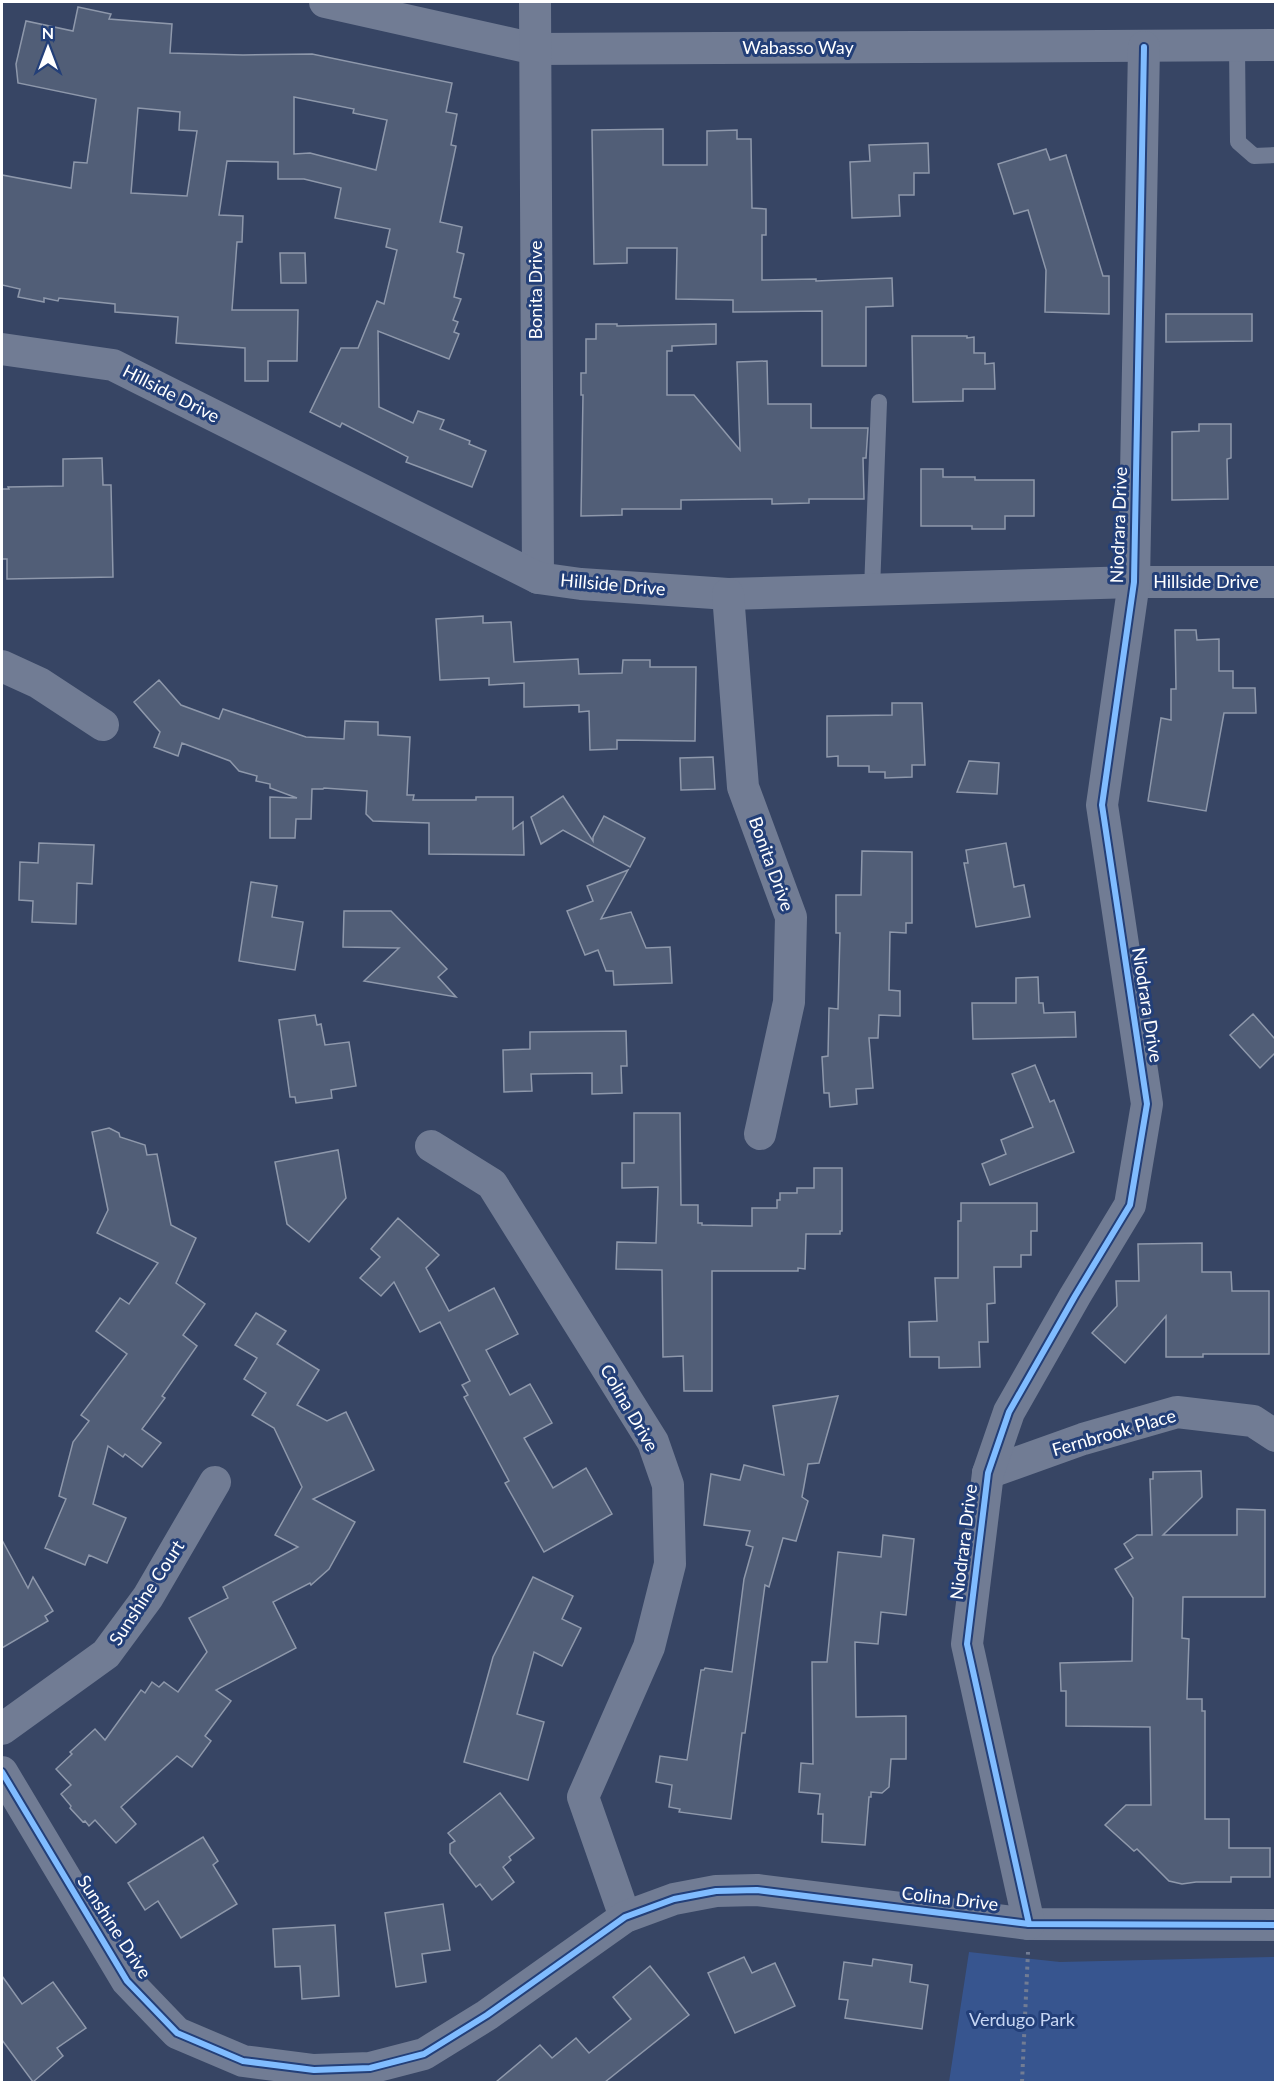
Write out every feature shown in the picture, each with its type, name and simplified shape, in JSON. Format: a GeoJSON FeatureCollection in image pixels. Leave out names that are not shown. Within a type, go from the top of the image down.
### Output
{"type":"FeatureCollection","features":[{"type":"Feature","properties":{"kind":"street","name":"Wabasso Way"},"geometry":{"type":"LineString","coordinates":[[325,2],[535,49],[1275,45]]}},
{"type":"Feature","properties":{"kind":"street","name":"Bonita Drive"},"geometry":{"type":"LineString","coordinates":[[535,2],[538,578]]}},
{"type":"Feature","properties":{"kind":"street","name":"Niodrara Drive"},"geometry":{"type":"LineString","coordinates":[[1029,1924],[967,1644],[988,1473],[1009,1412],[1130,1205],[1147,1104],[1102,805],[1134,582],[1144,47]]}},
{"type":"Feature","properties":{"kind":"street","name":"Hillside Drive"},"geometry":{"type":"LineString","coordinates":[[2,349],[113,365],[538,578],[581,584],[728,594],[1134,582],[1275,582]]}},
{"type":"Feature","properties":{"kind":"street","name":"Bonita Drive"},"geometry":{"type":"LineString","coordinates":[[728,594],[743,787],[791,917],[789,1002],[760,1134]]}},
{"type":"Feature","properties":{"kind":"street"},"geometry":{"type":"LineString","coordinates":[[2,666],[39,683],[104,725]]}},
{"type":"Feature","properties":{"kind":"street","name":"Colina Drive"},"geometry":{"type":"LineString","coordinates":[[431,1146],[492,1184],[653,1442],[668,1485],[670,1564],[649,1647],[583,1797],[625,1917],[674,1899],[716,1891],[756,1890],[1029,1924],[1275,1925]]}},
{"type":"Feature","properties":{"kind":"street","name":"Fernbrook Place"},"geometry":{"type":"LineString","coordinates":[[988,1473],[1083,1438],[1177,1412],[1253,1421],[1275,1436]]}},
{"type":"Feature","properties":{"kind":"street","name":"Sunshine Court"},"geometry":{"type":"LineString","coordinates":[[2,1729],[106,1654],[148,1597],[215,1482]]}},
{"type":"Feature","properties":{"kind":"street","name":"Sunshine Drive"},"geometry":{"type":"LineString","coordinates":[[2,1772],[127,1981],[177,2033],[243,2061],[314,2070],[370,2068],[424,2054],[487,2015],[625,1917]]}},
{"type":"Feature","properties":{"kind":"lane"},"geometry":{"type":"LineString","coordinates":[[1237,46],[1238,142],[1254,156],[1275,155]]}},
{"type":"Feature","properties":{"kind":"lane"},"geometry":{"type":"LineString","coordinates":[[873,590],[879,402]]}},
{"type":"Feature","properties":{"kind":"path"},"geometry":{"type":"LineString","coordinates":[[1022,2082],[1029,1924]]}},
{"type":"Feature","properties":{"kind":"green space","name":"Verdugo Park"},"geometry":{"type":"Polygon","coordinates":[[[969,1952],[1060,1962],[1275,1957],[1275,2082],[949,2082],[969,1952]]]}},
{"type":"Feature","properties":{"kind":"building"},"geometry":{"type":"Polygon","coordinates":[[[78,7],[111,14],[109,19],[172,24],[170,53],[312,54],[452,83],[446,112],[457,114],[451,145],[456,146],[440,222],[462,227],[457,252],[464,254],[454,297],[461,299],[453,320],[458,322],[454,332],[459,334],[449,359],[378,331],[379,407],[413,423],[418,411],[444,420],[440,429],[470,441],[469,444],[486,451],[472,487],[406,462],[408,457],[342,423],[340,427],[310,412],[341,348],[358,348],[377,301],[384,304],[397,250],[386,247],[390,229],[335,218],[341,188],[304,179],[278,179],[278,162],[227,161],[219,215],[243,216],[242,242],[237,242],[232,310],[298,310],[297,361],[268,361],[268,381],[245,381],[245,348],[176,343],[178,317],[115,312],[115,304],[59,298],[58,301],[44,298],[44,302],[18,297],[20,289],[2,285],[2,175],[71,188],[74,162],[87,163],[96,99],[18,83],[16,64],[26,21],[73,31],[78,7]],[[294,97],[294,154],[310,153],[376,170],[387,120],[353,113],[354,109],[294,97]],[[138,108],[131,193],[187,196],[197,131],[179,130],[180,112],[138,108]]]}},
{"type":"Feature","properties":{"kind":"building"},"geometry":{"type":"Polygon","coordinates":[[[663,129],[663,165],[707,165],[707,131],[737,130],[737,139],[751,139],[752,208],[766,209],[766,235],[762,235],[762,280],[816,279],[816,281],[892,278],[893,306],[866,307],[866,366],[822,366],[822,311],[733,312],[733,300],[676,299],[677,248],[627,248],[627,263],[594,264],[592,130],[663,129]]]}},
{"type":"Feature","properties":{"kind":"building"},"geometry":{"type":"Polygon","coordinates":[[[928,143],[929,173],[914,173],[914,195],[899,195],[900,216],[852,218],[850,162],[870,161],[869,145],[928,143]]]}},
{"type":"Feature","properties":{"kind":"building"},"geometry":{"type":"Polygon","coordinates":[[[1046,149],[1050,160],[1066,155],[1103,276],[1109,276],[1109,314],[1045,312],[1046,270],[1028,210],[1014,214],[998,164],[1046,149]]]}},
{"type":"Feature","properties":{"kind":"building"},"geometry":{"type":"Polygon","coordinates":[[[280,253],[305,253],[306,283],[281,283],[280,253]]]}},
{"type":"Feature","properties":{"kind":"building"},"geometry":{"type":"Polygon","coordinates":[[[1166,314],[1252,314],[1252,341],[1166,342],[1166,314]]]}},
{"type":"Feature","properties":{"kind":"building"},"geometry":{"type":"Polygon","coordinates":[[[596,324],[617,324],[617,326],[716,324],[716,344],[672,346],[672,351],[667,351],[667,395],[694,395],[740,450],[737,362],[767,361],[768,404],[811,404],[811,428],[868,428],[866,458],[863,458],[864,499],[809,499],[809,503],[772,504],[772,499],[681,500],[681,509],[622,509],[622,515],[581,516],[583,395],[581,395],[581,373],[586,373],[586,339],[596,339],[596,324]]]}},
{"type":"Feature","properties":{"kind":"building"},"geometry":{"type":"Polygon","coordinates":[[[912,336],[974,337],[974,353],[985,353],[985,364],[994,363],[995,389],[963,389],[963,401],[913,402],[912,336]]]}},
{"type":"Feature","properties":{"kind":"building"},"geometry":{"type":"Polygon","coordinates":[[[1199,424],[1231,424],[1231,458],[1227,459],[1228,499],[1172,500],[1172,432],[1199,431],[1199,424]]]}},
{"type":"Feature","properties":{"kind":"building"},"geometry":{"type":"Polygon","coordinates":[[[102,458],[103,485],[111,485],[113,577],[7,579],[7,559],[2,559],[2,489],[63,486],[63,459],[102,458]]]}},
{"type":"Feature","properties":{"kind":"building"},"geometry":{"type":"Polygon","coordinates":[[[921,469],[943,469],[943,477],[975,477],[975,480],[1034,480],[1034,516],[1005,516],[1005,529],[972,529],[972,526],[921,526],[921,469]]]}},
{"type":"Feature","properties":{"kind":"building"},"geometry":{"type":"Polygon","coordinates":[[[483,616],[483,623],[511,622],[514,662],[578,659],[579,674],[622,673],[623,660],[650,660],[650,667],[696,667],[695,741],[617,740],[617,749],[590,750],[589,711],[579,712],[579,705],[524,707],[524,683],[489,685],[489,678],[440,680],[436,619],[483,616]]]}},
{"type":"Feature","properties":{"kind":"building"},"geometry":{"type":"Polygon","coordinates":[[[1175,630],[1196,630],[1197,640],[1219,639],[1219,671],[1233,671],[1233,688],[1255,688],[1256,713],[1224,713],[1206,811],[1148,801],[1161,718],[1171,720],[1171,689],[1176,689],[1175,630]]]}},
{"type":"Feature","properties":{"kind":"building"},"geometry":{"type":"Polygon","coordinates":[[[159,680],[181,705],[219,719],[223,709],[306,737],[344,739],[345,721],[378,722],[378,735],[410,737],[407,795],[414,795],[413,800],[476,800],[476,797],[513,797],[513,829],[523,822],[524,855],[429,854],[429,823],[373,821],[366,814],[367,791],[324,788],[312,789],[311,819],[296,819],[295,838],[270,838],[270,797],[297,798],[270,788],[270,784],[256,781],[257,776],[239,771],[230,761],[182,743],[178,756],[154,747],[160,732],[134,702],[159,680]]]}},
{"type":"Feature","properties":{"kind":"building"},"geometry":{"type":"Polygon","coordinates":[[[892,703],[922,703],[925,765],[912,765],[912,777],[885,778],[885,772],[869,772],[869,766],[838,766],[838,756],[827,757],[827,716],[892,715],[892,703]]]}},
{"type":"Feature","properties":{"kind":"building"},"geometry":{"type":"Polygon","coordinates":[[[713,757],[715,789],[681,790],[680,758],[713,757]]]}},
{"type":"Feature","properties":{"kind":"building"},"geometry":{"type":"Polygon","coordinates":[[[969,761],[999,763],[997,794],[957,792],[969,761]]]}},
{"type":"Feature","properties":{"kind":"building"},"geometry":{"type":"Polygon","coordinates":[[[563,796],[593,841],[604,816],[645,838],[630,867],[563,830],[541,844],[531,817],[563,796]]]}},
{"type":"Feature","properties":{"kind":"building"},"geometry":{"type":"Polygon","coordinates":[[[39,843],[94,845],[92,884],[77,883],[76,924],[32,922],[33,901],[19,900],[20,862],[38,863],[39,843]]]}},
{"type":"Feature","properties":{"kind":"building"},"geometry":{"type":"Polygon","coordinates":[[[1006,843],[1014,887],[1024,885],[1030,917],[976,927],[964,863],[968,863],[966,850],[1006,843]]]}},
{"type":"Feature","properties":{"kind":"building"},"geometry":{"type":"Polygon","coordinates":[[[862,851],[912,852],[912,923],[906,923],[906,933],[890,932],[889,990],[900,991],[900,1016],[879,1015],[878,1038],[869,1038],[873,1088],[856,1089],[857,1104],[830,1107],[829,1093],[824,1093],[822,1057],[828,1056],[829,1008],[838,1009],[840,933],[836,933],[836,895],[861,895],[862,851]]]}},
{"type":"Feature","properties":{"kind":"building"},"geometry":{"type":"Polygon","coordinates":[[[628,870],[601,919],[631,912],[646,948],[670,947],[672,983],[614,985],[613,971],[606,971],[598,950],[585,955],[567,911],[593,901],[587,886],[628,870]]]}},
{"type":"Feature","properties":{"kind":"building"},"geometry":{"type":"Polygon","coordinates":[[[251,882],[277,886],[272,917],[303,922],[295,970],[239,961],[251,882]]]}},
{"type":"Feature","properties":{"kind":"building"},"geometry":{"type":"Polygon","coordinates":[[[344,911],[391,911],[447,969],[438,977],[456,997],[364,981],[399,948],[343,947],[344,911]]]}},
{"type":"Feature","properties":{"kind":"building"},"geometry":{"type":"Polygon","coordinates":[[[1038,977],[1039,1003],[1043,1003],[1044,1013],[1075,1012],[1076,1037],[973,1039],[972,1003],[1016,1003],[1016,978],[1038,977]]]}},
{"type":"Feature","properties":{"kind":"building"},"geometry":{"type":"Polygon","coordinates":[[[1253,1014],[1275,1039],[1275,1053],[1260,1068],[1230,1035],[1253,1014]]]}},
{"type":"Feature","properties":{"kind":"building"},"geometry":{"type":"Polygon","coordinates":[[[315,1015],[317,1025],[321,1024],[325,1045],[349,1042],[356,1086],[331,1090],[332,1098],[296,1103],[295,1097],[290,1097],[279,1020],[315,1015]]]}},
{"type":"Feature","properties":{"kind":"building"},"geometry":{"type":"Polygon","coordinates":[[[626,1031],[627,1066],[621,1066],[622,1093],[592,1094],[592,1073],[531,1074],[532,1091],[504,1092],[503,1050],[530,1049],[530,1032],[626,1031]]]}},
{"type":"Feature","properties":{"kind":"building"},"geometry":{"type":"Polygon","coordinates":[[[1035,1065],[1050,1102],[1054,1100],[1074,1152],[990,1185],[982,1164],[1006,1154],[1001,1140],[1033,1127],[1012,1074],[1035,1065]]]}},
{"type":"Feature","properties":{"kind":"building"},"geometry":{"type":"Polygon","coordinates":[[[634,1113],[680,1113],[681,1205],[698,1205],[698,1223],[702,1225],[752,1226],[752,1208],[777,1208],[780,1193],[797,1193],[797,1188],[814,1188],[814,1168],[842,1168],[842,1231],[840,1234],[806,1234],[805,1269],[798,1268],[798,1271],[712,1271],[712,1391],[684,1391],[683,1356],[663,1357],[662,1270],[616,1269],[617,1242],[656,1243],[658,1187],[622,1188],[622,1163],[634,1163],[634,1113]]]}},
{"type":"Feature","properties":{"kind":"building"},"geometry":{"type":"Polygon","coordinates":[[[109,1128],[119,1133],[120,1137],[145,1145],[147,1155],[157,1154],[171,1225],[196,1238],[176,1283],[205,1304],[183,1335],[197,1346],[162,1396],[165,1398],[142,1429],[161,1443],[142,1467],[125,1454],[123,1457],[108,1446],[93,1504],[126,1518],[107,1563],[89,1555],[85,1565],[45,1548],[66,1499],[59,1496],[73,1442],[89,1421],[81,1415],[127,1354],[96,1331],[120,1298],[129,1304],[158,1263],[97,1233],[108,1210],[92,1132],[109,1128]]]}},
{"type":"Feature","properties":{"kind":"building"},"geometry":{"type":"Polygon","coordinates":[[[338,1150],[346,1198],[309,1242],[287,1224],[275,1162],[338,1150]]]}},
{"type":"Feature","properties":{"kind":"building"},"geometry":{"type":"Polygon","coordinates":[[[961,1203],[1037,1203],[1037,1231],[1031,1231],[1031,1255],[1021,1255],[1021,1267],[994,1267],[995,1303],[987,1304],[988,1342],[979,1342],[980,1367],[939,1368],[939,1357],[910,1357],[909,1322],[937,1321],[935,1278],[958,1278],[958,1221],[961,1221],[961,1203]]]}},
{"type":"Feature","properties":{"kind":"building"},"geometry":{"type":"Polygon","coordinates":[[[398,1218],[439,1255],[426,1268],[449,1311],[494,1288],[518,1334],[486,1350],[510,1395],[530,1384],[552,1423],[524,1438],[553,1488],[586,1468],[612,1514],[544,1552],[505,1483],[509,1481],[464,1397],[468,1395],[462,1385],[470,1381],[440,1322],[420,1332],[394,1282],[381,1296],[360,1278],[380,1257],[371,1249],[398,1218]]]}},
{"type":"Feature","properties":{"kind":"building"},"geometry":{"type":"Polygon","coordinates":[[[1202,1243],[1202,1272],[1231,1272],[1232,1291],[1269,1291],[1269,1354],[1203,1354],[1203,1357],[1166,1357],[1166,1316],[1125,1363],[1092,1333],[1117,1306],[1116,1281],[1139,1281],[1138,1244],[1202,1243]]]}},
{"type":"Feature","properties":{"kind":"building"},"geometry":{"type":"Polygon","coordinates":[[[256,1313],[286,1331],[277,1344],[319,1370],[297,1405],[327,1421],[346,1412],[374,1470],[313,1499],[355,1522],[329,1569],[311,1585],[310,1583],[273,1602],[296,1648],[216,1690],[231,1701],[205,1736],[211,1741],[192,1767],[177,1756],[121,1807],[136,1824],[116,1843],[95,1820],[89,1826],[70,1808],[71,1806],[61,1794],[71,1785],[56,1769],[72,1754],[70,1752],[95,1729],[105,1740],[141,1690],[145,1693],[152,1682],[159,1687],[164,1682],[178,1692],[207,1652],[189,1618],[228,1598],[223,1587],[298,1547],[275,1535],[302,1487],[274,1428],[252,1415],[266,1393],[244,1379],[257,1358],[235,1345],[256,1313]]]}},
{"type":"Feature","properties":{"kind":"building"},"geometry":{"type":"Polygon","coordinates":[[[838,1396],[819,1463],[808,1464],[802,1497],[808,1501],[796,1541],[783,1538],[769,1587],[765,1585],[731,1819],[679,1812],[680,1809],[669,1807],[672,1785],[656,1782],[660,1756],[687,1760],[701,1670],[705,1668],[732,1672],[744,1579],[753,1547],[746,1545],[750,1531],[704,1525],[711,1474],[740,1480],[744,1465],[784,1475],[773,1406],[838,1396]]]}},
{"type":"Feature","properties":{"kind":"building"},"geometry":{"type":"Polygon","coordinates":[[[1201,1471],[1202,1497],[1163,1535],[1237,1535],[1237,1509],[1265,1510],[1265,1597],[1183,1597],[1182,1638],[1189,1639],[1187,1699],[1202,1699],[1202,1711],[1205,1711],[1205,1819],[1229,1819],[1229,1848],[1270,1848],[1270,1877],[1231,1877],[1231,1882],[1182,1884],[1169,1881],[1137,1849],[1134,1851],[1105,1825],[1126,1805],[1151,1805],[1150,1727],[1066,1726],[1066,1691],[1061,1691],[1060,1663],[1132,1661],[1133,1598],[1115,1569],[1133,1558],[1124,1544],[1137,1535],[1152,1535],[1150,1479],[1153,1479],[1153,1472],[1201,1471]]]}},
{"type":"Feature","properties":{"kind":"building"},"geometry":{"type":"Polygon","coordinates":[[[883,1535],[914,1539],[906,1615],[881,1612],[878,1644],[855,1642],[856,1717],[906,1716],[906,1759],[891,1759],[889,1787],[882,1793],[871,1792],[865,1845],[822,1842],[823,1814],[818,1814],[820,1794],[799,1792],[801,1763],[813,1764],[812,1662],[827,1662],[838,1552],[881,1557],[883,1535]]]}},
{"type":"Feature","properties":{"kind":"building"},"geometry":{"type":"Polygon","coordinates":[[[2,1540],[28,1588],[33,1577],[53,1611],[45,1616],[48,1621],[2,1648],[2,1540]]]}},
{"type":"Feature","properties":{"kind":"building"},"geometry":{"type":"Polygon","coordinates":[[[533,1577],[573,1596],[562,1619],[581,1628],[562,1666],[534,1652],[517,1714],[544,1722],[528,1780],[464,1762],[493,1657],[533,1577]]]}},
{"type":"Feature","properties":{"kind":"building"},"geometry":{"type":"Polygon","coordinates":[[[500,1793],[534,1838],[509,1857],[511,1860],[503,1867],[514,1882],[492,1900],[480,1884],[476,1887],[450,1853],[450,1844],[455,1841],[448,1833],[500,1793]]]}},
{"type":"Feature","properties":{"kind":"building"},"geometry":{"type":"Polygon","coordinates":[[[203,1837],[218,1861],[213,1865],[237,1904],[181,1938],[158,1901],[145,1910],[128,1883],[203,1837]]]}},
{"type":"Feature","properties":{"kind":"building"},"geometry":{"type":"Polygon","coordinates":[[[443,1904],[450,1950],[422,1954],[426,1982],[396,1987],[385,1913],[443,1904]]]}},
{"type":"Feature","properties":{"kind":"building"},"geometry":{"type":"Polygon","coordinates":[[[335,1925],[339,1996],[302,1999],[300,1966],[275,1967],[273,1929],[335,1925]]]}},
{"type":"Feature","properties":{"kind":"building"},"geometry":{"type":"Polygon","coordinates":[[[744,1957],[752,1973],[775,1963],[795,2006],[735,2033],[708,1973],[744,1957]]]}},
{"type":"Feature","properties":{"kind":"building"},"geometry":{"type":"Polygon","coordinates":[[[873,1959],[912,1965],[910,1982],[928,1985],[922,2029],[845,2018],[848,2000],[839,1999],[844,1962],[872,1966],[873,1959]]]}},
{"type":"Feature","properties":{"kind":"building"},"geometry":{"type":"Polygon","coordinates":[[[650,1966],[689,2015],[605,2082],[496,2082],[540,2045],[552,2058],[576,2038],[589,2053],[631,2019],[613,1997],[650,1966]]]}},
{"type":"Feature","properties":{"kind":"building"},"geometry":{"type":"Polygon","coordinates":[[[2,1976],[22,2004],[53,1982],[86,2028],[57,2048],[63,2056],[33,2082],[2,2040],[2,1976]]]}},
{"type":"Feature","properties":{"kind":"cycle path"},"geometry":{"type":"LineString","coordinates":[[1029,1924],[967,1644],[988,1473],[1009,1412],[1130,1205],[1147,1104],[1102,805],[1134,582],[1144,47]]}},
{"type":"Feature","properties":{"kind":"cycle path"},"geometry":{"type":"LineString","coordinates":[[2,1772],[127,1981],[177,2033],[243,2061],[314,2070],[370,2068],[424,2054],[487,2015],[625,1917],[674,1899],[716,1891],[757,1890],[1029,1924],[1276,1925]]}}]}
